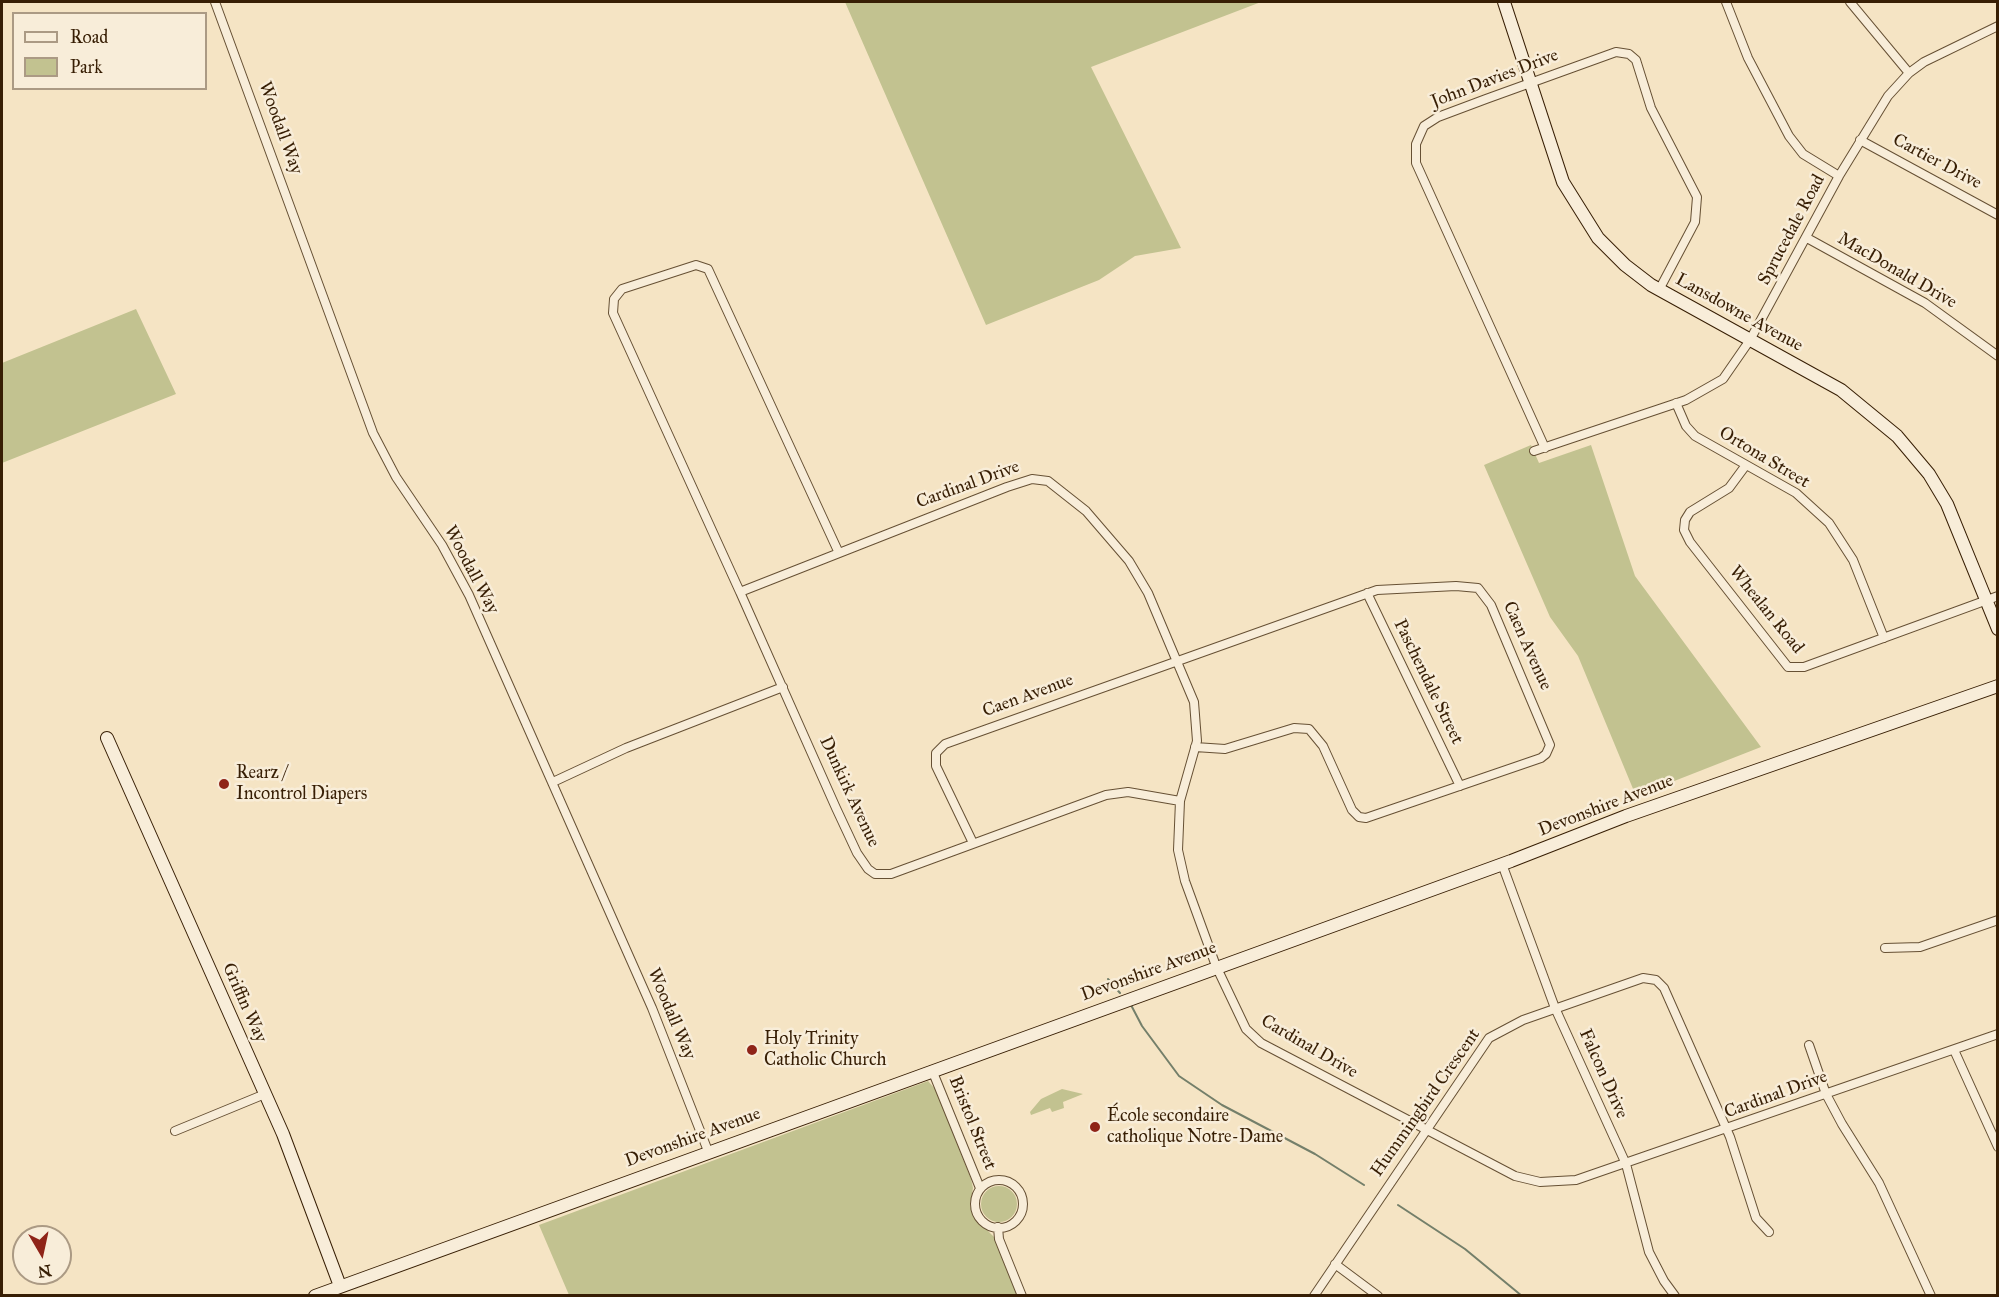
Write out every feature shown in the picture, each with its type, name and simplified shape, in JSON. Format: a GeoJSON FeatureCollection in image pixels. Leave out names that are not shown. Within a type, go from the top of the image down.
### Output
{"type":"FeatureCollection","features":[{"type":"Feature","properties":{"kind":"main road","name":"Lansdowne Avenue"},"geometry":{"type":"LineString","coordinates":[[1504,2],[1553,157],[1574,202],[1608,249],[1659,290],[1851,397],[1905,444],[1929,474],[1947,504],[1992,598],[1998,629]]}},
{"type":"Feature","properties":{"kind":"main road","name":"Devonshire Avenue"},"geometry":{"type":"LineString","coordinates":[[315,1296],[1667,802],[1998,686]]}},
{"type":"Feature","properties":{"kind":"main road","name":"Griffin Way"},"geometry":{"type":"LineString","coordinates":[[107,738],[265,1094],[340,1286]]}},
{"type":"Feature","properties":{"kind":"street","name":"Woodall Way"},"geometry":{"type":"LineString","coordinates":[[215,2],[373,434],[396,477],[442,545],[469,595],[652,1008],[708,1152]]}},
{"type":"Feature","properties":{"kind":"street"},"geometry":{"type":"LineString","coordinates":[[1726,2],[1748,58],[1789,136],[1803,154],[1839,176]]}},
{"type":"Feature","properties":{"kind":"street"},"geometry":{"type":"LineString","coordinates":[[1850,2],[1909,74]]}},
{"type":"Feature","properties":{"kind":"street","name":"Sprucedale Road"},"geometry":{"type":"LineString","coordinates":[[1534,452],[1676,403],[1718,384],[1750,340],[1839,176],[1878,110],[1909,74],[1939,54],[1996,29]]}},
{"type":"Feature","properties":{"kind":"street","name":"John Davies Drive"},"geometry":{"type":"LineString","coordinates":[[1545,448],[1422,176],[1415,150],[1418,136],[1429,122],[1616,52],[1629,54],[1635,60],[1651,108],[1697,197],[1695,222],[1659,290]]}},
{"type":"Feature","properties":{"kind":"street","name":"Cartier Drive"},"geometry":{"type":"LineString","coordinates":[[1860,140],[1998,215]]}},
{"type":"Feature","properties":{"kind":"street","name":"MacDonald Drive"},"geometry":{"type":"LineString","coordinates":[[1807,238],[1925,303],[1998,356]]}},
{"type":"Feature","properties":{"kind":"street"},"geometry":{"type":"LineString","coordinates":[[553,782],[626,748],[783,687],[613,313],[614,299],[622,289],[696,265],[708,269],[717,283],[838,551]]}},
{"type":"Feature","properties":{"kind":"street","name":"Ortona Street"},"geometry":{"type":"LineString","coordinates":[[1676,403],[1690,432],[1796,493],[1829,523],[1853,560],[1884,638]]}},
{"type":"Feature","properties":{"kind":"street","name":"Whealan Road"},"geometry":{"type":"LineString","coordinates":[[1746,465],[1729,488],[1690,512],[1685,520],[1684,530],[1788,667],[1795,669],[1992,598]]}},
{"type":"Feature","properties":{"kind":"street","name":"Cardinal Drive"},"geometry":{"type":"LineString","coordinates":[[740,592],[838,551],[1007,487],[1032,479],[1048,481],[1086,511],[1129,561],[1148,593],[1178,659],[1197,713],[1195,747],[1180,801],[1177,837],[1180,866],[1216,966],[1240,1021],[1256,1039],[1497,1169],[1515,1176],[1540,1182],[1576,1180],[1998,1034]]}},
{"type":"Feature","properties":{"kind":"street","name":"Caen Avenue"},"geometry":{"type":"LineString","coordinates":[[973,843],[936,766],[936,753],[940,748],[952,741],[1366,593],[1470,586],[1478,588],[1491,605],[1550,739],[1546,754],[1541,758],[1376,817],[1362,818],[1352,810],[1323,746],[1309,729],[1294,728],[1225,749],[1195,747]]}},
{"type":"Feature","properties":{"kind":"street","name":"Paschendale Street"},"geometry":{"type":"LineString","coordinates":[[1366,593],[1460,786]]}},
{"type":"Feature","properties":{"kind":"street","name":"Dunkirk Avenue"},"geometry":{"type":"LineString","coordinates":[[783,687],[836,808],[868,869],[875,874],[891,874],[1112,793],[1127,792],[1180,801]]}},
{"type":"Feature","properties":{"kind":"street","name":"Falcon Drive"},"geometry":{"type":"LineString","coordinates":[[1502,864],[1555,1008],[1626,1164],[1649,1251],[1664,1281],[1675,1296]]}},
{"type":"Feature","properties":{"kind":"street"},"geometry":{"type":"LineString","coordinates":[[1885,948],[1920,947],[1998,920]]}},
{"type":"Feature","properties":{"kind":"street","name":"Hummingbird Crescent"},"geometry":{"type":"LineString","coordinates":[[1314,1296],[1489,1038],[1500,1029],[1643,978],[1656,980],[1664,988],[1726,1130],[1756,1218],[1769,1232]]}},
{"type":"Feature","properties":{"kind":"street"},"geometry":{"type":"LineString","coordinates":[[1809,1045],[1826,1094],[1879,1183],[1932,1296]]}},
{"type":"Feature","properties":{"kind":"street"},"geometry":{"type":"LineString","coordinates":[[1954,1050],[1998,1147]]}},
{"type":"Feature","properties":{"kind":"street","name":"Bristol Street"},"geometry":{"type":"LineString","coordinates":[[932,1070],[980,1188]]}},
{"type":"Feature","properties":{"kind":"street"},"geometry":{"type":"LineString","coordinates":[[175,1131],[265,1094]]}},
{"type":"Feature","properties":{"kind":"street","name":"Bristol Street"},"geometry":{"type":"LineString","coordinates":[[992,1180],[1000,1180],[1016,1187],[1021,1194],[1022,1210],[1018,1218],[1012,1224],[998,1227],[984,1223],[978,1217],[975,1201],[980,1188],[992,1180]]}},
{"type":"Feature","properties":{"kind":"street"},"geometry":{"type":"LineString","coordinates":[[998,1227],[999,1239],[1022,1296]]}},
{"type":"Feature","properties":{"kind":"street"},"geometry":{"type":"LineString","coordinates":[[1335,1264],[1378,1296]]}},
{"type":"Feature","properties":{"kind":"green space"},"geometry":{"type":"Polygon","coordinates":[[[845,2],[1261,2],[1091,67],[1181,248],[1135,256],[1099,280],[986,325],[845,2]]]}},
{"type":"Feature","properties":{"kind":"green space"},"geometry":{"type":"Polygon","coordinates":[[[136,309],[176,394],[2,463],[2,363],[136,309]]]}},
{"type":"Feature","properties":{"kind":"green space"},"geometry":{"type":"Polygon","coordinates":[[[1531,445],[1539,463],[1591,445],[1635,576],[1761,747],[1636,796],[1578,656],[1550,617],[1484,465],[1531,445]]]}},
{"type":"Feature","properties":{"kind":"green space"},"geometry":{"type":"Polygon","coordinates":[[[928,1081],[936,1090],[971,1179],[973,1188],[970,1205],[973,1216],[994,1237],[1017,1295],[569,1295],[539,1225],[928,1081]]]}},
{"type":"Feature","properties":{"kind":"green space"},"geometry":{"type":"Polygon","coordinates":[[[1062,1089],[1083,1094],[1063,1102],[1064,1108],[1052,1112],[1050,1108],[1031,1115],[1030,1112],[1041,1099],[1062,1089]]]}},
{"type":"Feature","properties":{"kind":"green space"},"geometry":{"type":"Polygon","coordinates":[[[999,1186],[1012,1191],[1017,1204],[1012,1217],[999,1222],[986,1217],[981,1204],[986,1191],[999,1186]]]}},
{"type":"Feature","properties":{"kind":"waterway"},"geometry":{"type":"LineString","coordinates":[[1108,979],[1120,993]]}},
{"type":"Feature","properties":{"kind":"waterway"},"geometry":{"type":"LineString","coordinates":[[1131,1005],[1142,1026],[1179,1076],[1222,1105],[1315,1154],[1364,1185]]}},
{"type":"Feature","properties":{"kind":"waterway"},"geometry":{"type":"LineString","coordinates":[[1398,1205],[1465,1249],[1522,1296]]}},
{"type":"Feature","properties":{"kind":"place","name":"Rearz / Incontrol Diapers"},"geometry":{"type":"Point","coordinates":[224,784]}},
{"type":"Feature","properties":{"kind":"place","name":"Holy Trinity Catholic Church"},"geometry":{"type":"Point","coordinates":[752,1050]}},
{"type":"Feature","properties":{"kind":"place","name":"École secondaire catholique Notre-Dame"},"geometry":{"type":"Point","coordinates":[1095,1127]}}]}
